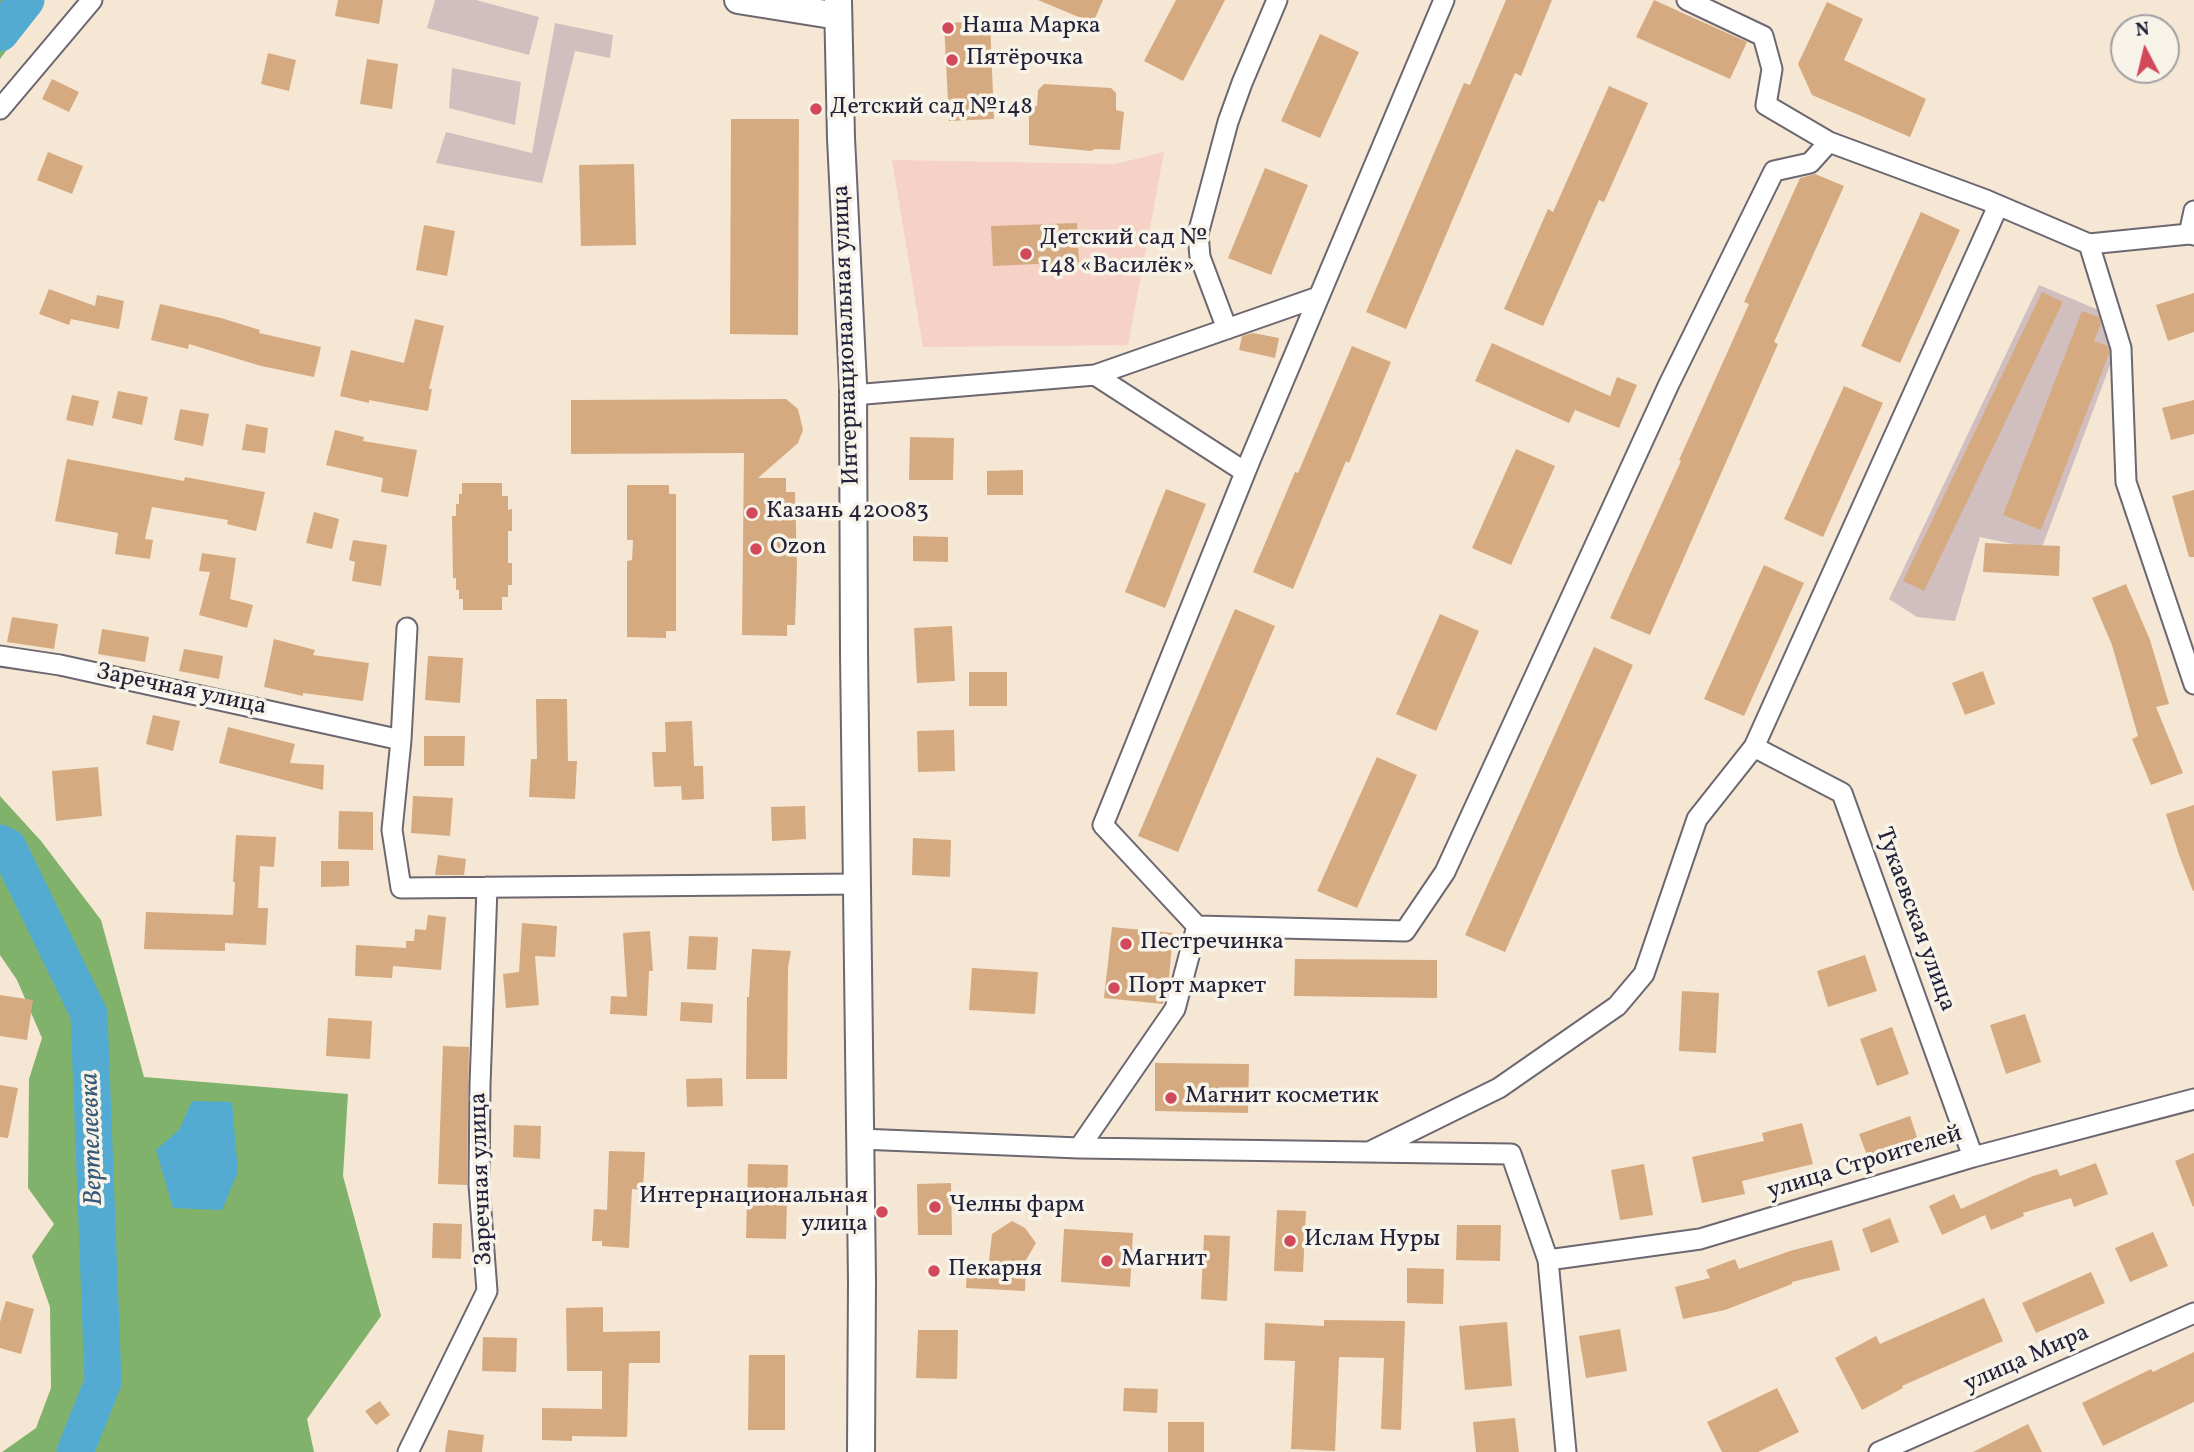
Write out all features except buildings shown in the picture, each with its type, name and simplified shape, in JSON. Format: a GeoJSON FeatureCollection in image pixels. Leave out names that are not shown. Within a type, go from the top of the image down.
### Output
{"type":"FeatureCollection","features":[{"type":"Feature","properties":{"kind":"street"},"geometry":{"type":"LineString","coordinates":[[0,109],[92,0]]}},
{"type":"Feature","properties":{"kind":"street"},"geometry":{"type":"LineString","coordinates":[[738,0],[838,8]]}},
{"type":"Feature","properties":{"kind":"street"},"geometry":{"type":"LineString","coordinates":[[1227,329],[1200,257],[1198,234],[1228,122],[1276,0]]}},
{"type":"Feature","properties":{"kind":"street"},"geometry":{"type":"LineString","coordinates":[[1444,0],[1245,471],[1103,825],[1197,926],[1405,931],[1444,872],[1669,384],[1774,171],[1810,163],[1829,142]]}},
{"type":"Feature","properties":{"kind":"street"},"geometry":{"type":"LineString","coordinates":[[1688,0],[1763,36],[1772,69],[1766,105],[1829,142],[1998,205],[2089,244],[2192,235],[2194,211]]}},
{"type":"Feature","properties":{"kind":"street","name":"Интернациональная улица"},"geometry":{"type":"LineString","coordinates":[[838,8],[853,395],[861,1452]]}},
{"type":"Feature","properties":{"kind":"street"},"geometry":{"type":"LineString","coordinates":[[1369,1152],[1499,1088],[1617,1006],[1644,974],[1697,819],[1754,747],[1998,205]]}},
{"type":"Feature","properties":{"kind":"street"},"geometry":{"type":"LineString","coordinates":[[2089,244],[2121,348],[2126,482],[2194,684]]}},
{"type":"Feature","properties":{"kind":"street"},"geometry":{"type":"LineString","coordinates":[[853,395],[1095,375],[1318,296]]}},
{"type":"Feature","properties":{"kind":"street"},"geometry":{"type":"LineString","coordinates":[[1095,375],[1245,471]]}},
{"type":"Feature","properties":{"kind":"street"},"geometry":{"type":"LineString","coordinates":[[407,628],[401,740],[392,830],[401,887],[858,884]]}},
{"type":"Feature","properties":{"kind":"street","name":"Заречная улица"},"geometry":{"type":"LineString","coordinates":[[0,656],[60,665],[401,740]]}},
{"type":"Feature","properties":{"kind":"street","name":"Тукаевская улица"},"geometry":{"type":"LineString","coordinates":[[1754,747],[1842,793],[1973,1157]]}},
{"type":"Feature","properties":{"kind":"street","name":"Заречная улица"},"geometry":{"type":"LineString","coordinates":[[408,1452],[487,1291],[479,1185],[487,887]]}},
{"type":"Feature","properties":{"kind":"street"},"geometry":{"type":"LineString","coordinates":[[1079,1148],[1175,1009],[1197,926]]}},
{"type":"Feature","properties":{"kind":"street","name":"улица Строителей"},"geometry":{"type":"LineString","coordinates":[[1548,1261],[1700,1239],[1973,1157],[2194,1099]]}},
{"type":"Feature","properties":{"kind":"street"},"geometry":{"type":"LineString","coordinates":[[860,1139],[1079,1148],[1511,1154],[1548,1261],[1566,1452]]}},
{"type":"Feature","properties":{"kind":"street","name":"улица Мира"},"geometry":{"type":"LineString","coordinates":[[1879,1452],[2194,1313]]}},
{"type":"Feature","properties":{"kind":"shaded area"},"geometry":{"type":"Polygon","coordinates":[[[435,0],[476,0],[539,17],[529,55],[427,28],[435,0]]]}},
{"type":"Feature","properties":{"kind":"shaded area"},"geometry":{"type":"Polygon","coordinates":[[[555,23],[613,35],[610,58],[575,51],[542,183],[436,163],[446,132],[532,153],[555,23]]]}},
{"type":"Feature","properties":{"kind":"shaded area"},"geometry":{"type":"Polygon","coordinates":[[[452,68],[521,82],[515,125],[449,108],[452,68]]]}},
{"type":"Feature","properties":{"kind":"shaded area","name":"Детский сад № 148 «Василёк»"},"geometry":{"type":"Polygon","coordinates":[[[1164,152],[1128,345],[923,347],[892,160],[1115,164],[1164,152]]]}},
{"type":"Feature","properties":{"kind":"shaded area"},"geometry":{"type":"Polygon","coordinates":[[[2039,285],[2101,311],[2116,349],[2041,550],[1980,537],[1955,621],[1917,617],[1889,599],[2039,285]]]}},
{"type":"Feature","properties":{"kind":"green space"},"geometry":{"type":"Polygon","coordinates":[[[0,0],[44,0],[0,59],[0,0]]]}},
{"type":"Feature","properties":{"kind":"green space"},"geometry":{"type":"Polygon","coordinates":[[[0,796],[41,841],[101,920],[144,1077],[348,1094],[343,1176],[381,1316],[307,1419],[314,1452],[2,1452],[36,1428],[51,1388],[50,1307],[32,1256],[54,1224],[28,1188],[29,1079],[42,1038],[17,980],[0,955],[0,796]]]}},
{"type":"Feature","properties":{"kind":"water"},"geometry":{"type":"Polygon","coordinates":[[[192,1101],[232,1102],[238,1172],[222,1210],[173,1208],[156,1150],[179,1130],[192,1101]]]}},
{"type":"Feature","properties":{"kind":"waterway","name":"Вертелеевка"},"geometry":{"type":"LineString","coordinates":[[0,33],[26,0]]}},
{"type":"Feature","properties":{"kind":"waterway","name":"Вертелеевка"},"geometry":{"type":"LineString","coordinates":[[0,843],[8,847],[89,1014],[103,1382],[75,1452]]}},
{"type":"Feature","properties":{"kind":"place","name":"Наша Марка"},"geometry":{"type":"Point","coordinates":[948,28]}},
{"type":"Feature","properties":{"kind":"place","name":"Пятёрочка"},"geometry":{"type":"Point","coordinates":[952,60]}},
{"type":"Feature","properties":{"kind":"place","name":"Детский сад №148"},"geometry":{"type":"Point","coordinates":[816,109]}},
{"type":"Feature","properties":{"kind":"place","name":"Детский сад № 148 «Василёк»"},"geometry":{"type":"Point","coordinates":[1026,254]}},
{"type":"Feature","properties":{"kind":"place","name":"Казань 420083"},"geometry":{"type":"Point","coordinates":[752,513]}},
{"type":"Feature","properties":{"kind":"place","name":"Ozon"},"geometry":{"type":"Point","coordinates":[756,549]}},
{"type":"Feature","properties":{"kind":"place","name":"Пестречинка"},"geometry":{"type":"Point","coordinates":[1126,944]}},
{"type":"Feature","properties":{"kind":"place","name":"Порт маркет"},"geometry":{"type":"Point","coordinates":[1114,988]}},
{"type":"Feature","properties":{"kind":"place","name":"Магнит косметик"},"geometry":{"type":"Point","coordinates":[1171,1098]}},
{"type":"Feature","properties":{"kind":"place","name":"Челны фарм"},"geometry":{"type":"Point","coordinates":[935,1207]}},
{"type":"Feature","properties":{"kind":"place","name":"Интернациональная улица"},"geometry":{"type":"Point","coordinates":[882,1212]}},
{"type":"Feature","properties":{"kind":"place","name":"Ислам Нуры"},"geometry":{"type":"Point","coordinates":[1290,1241]}},
{"type":"Feature","properties":{"kind":"place","name":"Магнит"},"geometry":{"type":"Point","coordinates":[1107,1261]}},
{"type":"Feature","properties":{"kind":"place","name":"Пекарня"},"geometry":{"type":"Point","coordinates":[934,1271]}}]}
